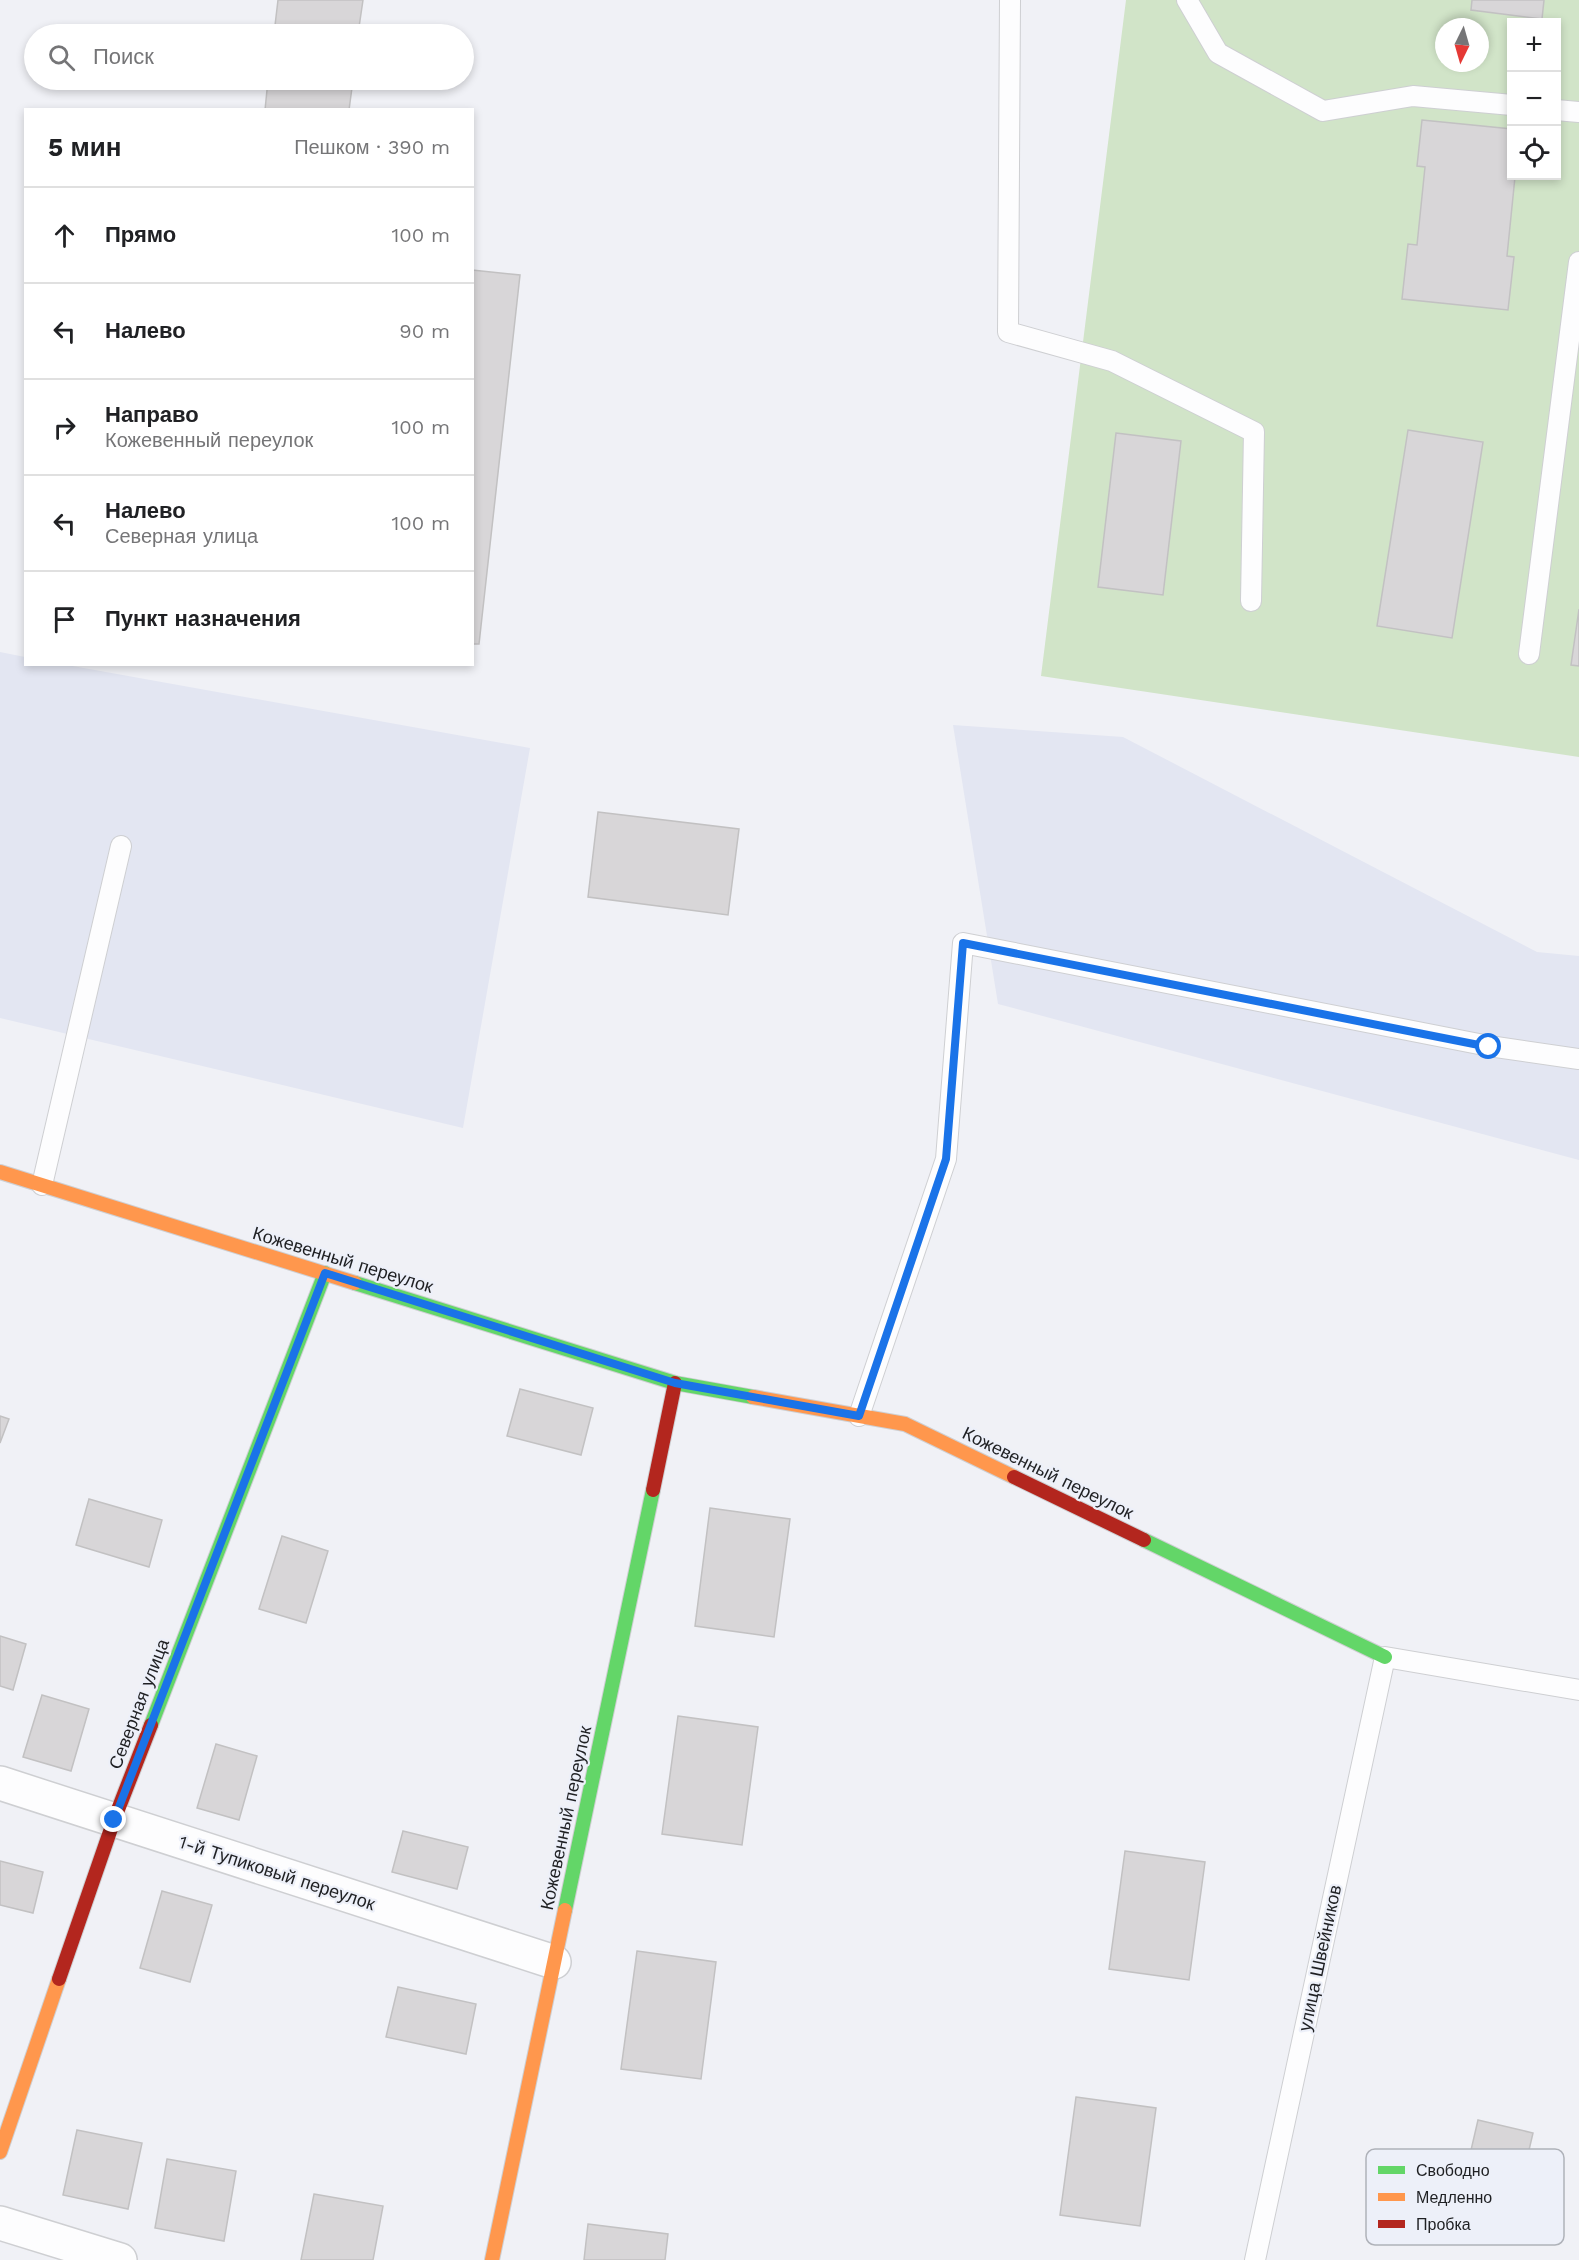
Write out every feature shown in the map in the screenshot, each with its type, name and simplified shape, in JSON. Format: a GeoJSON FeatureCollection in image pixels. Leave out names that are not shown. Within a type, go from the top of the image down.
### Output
{"type":"FeatureCollection","features":[{"type":"Feature","properties":{"kind":"street","name":"Кожевенный переулок"},"geometry":{"type":"LineString","coordinates":[[0,1172],[675,1383],[905,1424],[1385,1657]]}},
{"type":"Feature","properties":{"kind":"street","name":"Северная улица"},"geometry":{"type":"LineString","coordinates":[[0,2152],[114,1820],[325,1273]]}},
{"type":"Feature","properties":{"kind":"street","name":"Кожевенный переулок"},"geometry":{"type":"LineString","coordinates":[[492,2260],[675,1383]]}},
{"type":"Feature","properties":{"kind":"street","name":"1-й Тупиковый переулок"},"geometry":{"type":"LineString","coordinates":[[0,1783],[554,1962]]}},
{"type":"Feature","properties":{"kind":"street"},"geometry":{"type":"LineString","coordinates":[[0,2223],[120,2260]]}},
{"type":"Feature","properties":{"kind":"lane"},"geometry":{"type":"LineString","coordinates":[[1010,0],[1008,332],[1112,361],[1254,432],[1251,601]]}},
{"type":"Feature","properties":{"kind":"lane"},"geometry":{"type":"LineString","coordinates":[[1187,0],[1218,53],[1323,111],[1413,96],[1507,105]]}},
{"type":"Feature","properties":{"kind":"lane"},"geometry":{"type":"LineString","coordinates":[[1561,110],[1579,112]]}},
{"type":"Feature","properties":{"kind":"lane"},"geometry":{"type":"LineString","coordinates":[[1529,654],[1579,262]]}},
{"type":"Feature","properties":{"kind":"lane"},"geometry":{"type":"LineString","coordinates":[[42,1185],[121,846]]}},
{"type":"Feature","properties":{"kind":"lane"},"geometry":{"type":"LineString","coordinates":[[859,1416],[946,1159],[963,943],[1489,1047],[1579,1059]]}},
{"type":"Feature","properties":{"kind":"lane"},"geometry":{"type":"LineString","coordinates":[[1385,1657],[1579,1690]]}},
{"type":"Feature","properties":{"kind":"lane","name":"улица Швейников"},"geometry":{"type":"LineString","coordinates":[[1255,2260],[1385,1657]]}},
{"type":"Feature","properties":{"kind":"shaded area"},"geometry":{"type":"Polygon","coordinates":[[[0,652],[24,657],[24,666],[73,666],[530,748],[463,1128],[0,1018],[0,652]]]}},
{"type":"Feature","properties":{"kind":"shaded area"},"geometry":{"type":"Polygon","coordinates":[[[953,725],[1123,737],[1537,952],[1579,956],[1579,1160],[998,1004],[953,725]]]}},
{"type":"Feature","properties":{"kind":"green space"},"geometry":{"type":"Polygon","coordinates":[[[1126,0],[1579,0],[1579,757],[1041,676],[1126,0]]]}},
{"type":"Feature","properties":{"kind":"building"},"geometry":{"type":"Polygon","coordinates":[[[278,0],[363,0],[359,24],[275,24],[278,0]]]}},
{"type":"Feature","properties":{"kind":"building"},"geometry":{"type":"Polygon","coordinates":[[[1472,0],[1544,0],[1542,18],[1471,10],[1472,0]]]}},
{"type":"Feature","properties":{"kind":"building"},"geometry":{"type":"Polygon","coordinates":[[[267,90],[352,90],[349,108],[265,108],[267,90]]]}},
{"type":"Feature","properties":{"kind":"building"},"geometry":{"type":"Polygon","coordinates":[[[1422,120],[1507,128],[1507,180],[1515,180],[1507,256],[1514,257],[1508,310],[1402,299],[1408,244],[1417,245],[1425,167],[1417,166],[1422,120]]]}},
{"type":"Feature","properties":{"kind":"building"},"geometry":{"type":"Polygon","coordinates":[[[474,270],[520,275],[479,644],[474,644],[474,270]]]}},
{"type":"Feature","properties":{"kind":"building"},"geometry":{"type":"Polygon","coordinates":[[[1408,430],[1483,442],[1452,638],[1377,626],[1408,430]]]}},
{"type":"Feature","properties":{"kind":"building"},"geometry":{"type":"Polygon","coordinates":[[[1116,433],[1181,441],[1163,595],[1098,587],[1116,433]]]}},
{"type":"Feature","properties":{"kind":"building"},"geometry":{"type":"Polygon","coordinates":[[[1579,609],[1579,666],[1571,665],[1579,609]]]}},
{"type":"Feature","properties":{"kind":"building"},"geometry":{"type":"Polygon","coordinates":[[[598,812],[739,829],[728,915],[588,897],[598,812]]]}},
{"type":"Feature","properties":{"kind":"building"},"geometry":{"type":"Polygon","coordinates":[[[520,1389],[593,1408],[581,1455],[507,1436],[520,1389]]]}},
{"type":"Feature","properties":{"kind":"building"},"geometry":{"type":"Polygon","coordinates":[[[0,1416],[9,1419],[0,1443],[0,1416]]]}},
{"type":"Feature","properties":{"kind":"building"},"geometry":{"type":"Polygon","coordinates":[[[89,1499],[162,1520],[149,1567],[76,1545],[89,1499]]]}},
{"type":"Feature","properties":{"kind":"building"},"geometry":{"type":"Polygon","coordinates":[[[710,1508],[790,1519],[774,1637],[695,1626],[710,1508]]]}},
{"type":"Feature","properties":{"kind":"building"},"geometry":{"type":"Polygon","coordinates":[[[282,1536],[328,1551],[306,1623],[259,1609],[282,1536]]]}},
{"type":"Feature","properties":{"kind":"building"},"geometry":{"type":"Polygon","coordinates":[[[0,1636],[26,1644],[13,1690],[0,1686],[0,1636]]]}},
{"type":"Feature","properties":{"kind":"building"},"geometry":{"type":"Polygon","coordinates":[[[42,1695],[89,1709],[71,1771],[23,1757],[42,1695]]]}},
{"type":"Feature","properties":{"kind":"building"},"geometry":{"type":"Polygon","coordinates":[[[678,1716],[758,1727],[742,1845],[662,1834],[678,1716]]]}},
{"type":"Feature","properties":{"kind":"building"},"geometry":{"type":"Polygon","coordinates":[[[216,1744],[257,1756],[239,1820],[197,1808],[216,1744]]]}},
{"type":"Feature","properties":{"kind":"building"},"geometry":{"type":"Polygon","coordinates":[[[403,1831],[468,1847],[457,1889],[392,1872],[403,1831]]]}},
{"type":"Feature","properties":{"kind":"building"},"geometry":{"type":"Polygon","coordinates":[[[1125,1851],[1205,1862],[1189,1980],[1109,1969],[1125,1851]]]}},
{"type":"Feature","properties":{"kind":"building"},"geometry":{"type":"Polygon","coordinates":[[[0,1861],[43,1872],[33,1913],[0,1905],[0,1861]]]}},
{"type":"Feature","properties":{"kind":"building"},"geometry":{"type":"Polygon","coordinates":[[[162,1891],[212,1905],[190,1982],[140,1968],[162,1891]]]}},
{"type":"Feature","properties":{"kind":"building"},"geometry":{"type":"Polygon","coordinates":[[[637,1951],[716,1962],[701,2079],[621,2069],[637,1951]]]}},
{"type":"Feature","properties":{"kind":"building"},"geometry":{"type":"Polygon","coordinates":[[[398,1987],[476,2004],[466,2054],[386,2037],[398,1987]]]}},
{"type":"Feature","properties":{"kind":"building"},"geometry":{"type":"Polygon","coordinates":[[[1076,2097],[1156,2108],[1140,2226],[1060,2215],[1076,2097]]]}},
{"type":"Feature","properties":{"kind":"building"},"geometry":{"type":"Polygon","coordinates":[[[1478,2120],[1533,2133],[1529,2149],[1471,2149],[1478,2120]]]}},
{"type":"Feature","properties":{"kind":"building"},"geometry":{"type":"Polygon","coordinates":[[[77,2130],[142,2143],[128,2209],[63,2195],[77,2130]]]}},
{"type":"Feature","properties":{"kind":"building"},"geometry":{"type":"Polygon","coordinates":[[[167,2159],[236,2171],[224,2241],[155,2228],[167,2159]]]}},
{"type":"Feature","properties":{"kind":"building"},"geometry":{"type":"Polygon","coordinates":[[[314,2194],[383,2206],[373,2260],[301,2260],[314,2194]]]}},
{"type":"Feature","properties":{"kind":"building"},"geometry":{"type":"Polygon","coordinates":[[[588,2224],[668,2234],[665,2260],[584,2260],[588,2224]]]}},
{"type":"Feature","properties":{"kind":"traffic: fast"},"geometry":{"type":"LineString","coordinates":[[151,1725],[325,1273]]}},
{"type":"Feature","properties":{"kind":"traffic: fast"},"geometry":{"type":"LineString","coordinates":[[355,1283],[675,1383],[753,1397]]}},
{"type":"Feature","properties":{"kind":"traffic: fast"},"geometry":{"type":"LineString","coordinates":[[565,1910],[653,1490]]}},
{"type":"Feature","properties":{"kind":"traffic: fast"},"geometry":{"type":"LineString","coordinates":[[1144,1540],[1385,1657]]}},
{"type":"Feature","properties":{"kind":"traffic: slow"},"geometry":{"type":"LineString","coordinates":[[0,1172],[355,1283]]}},
{"type":"Feature","properties":{"kind":"traffic: slow"},"geometry":{"type":"LineString","coordinates":[[753,1397],[905,1424],[1014,1477]]}},
{"type":"Feature","properties":{"kind":"traffic: slow"},"geometry":{"type":"LineString","coordinates":[[492,2260],[565,1910]]}},
{"type":"Feature","properties":{"kind":"traffic: slow"},"geometry":{"type":"LineString","coordinates":[[0,2152],[59,1979]]}},
{"type":"Feature","properties":{"kind":"traffic: jam"},"geometry":{"type":"LineString","coordinates":[[653,1490],[675,1383]]}},
{"type":"Feature","properties":{"kind":"traffic: jam"},"geometry":{"type":"LineString","coordinates":[[1014,1477],[1144,1540]]}},
{"type":"Feature","properties":{"kind":"traffic: jam"},"geometry":{"type":"LineString","coordinates":[[59,1979],[114,1820],[151,1725]]}},
{"type":"Feature","properties":{"kind":"route"},"geometry":{"type":"LineString","coordinates":[[114,1820],[325,1273],[675,1383],[859,1416],[946,1159],[963,943],[1489,1047]]}}]}
